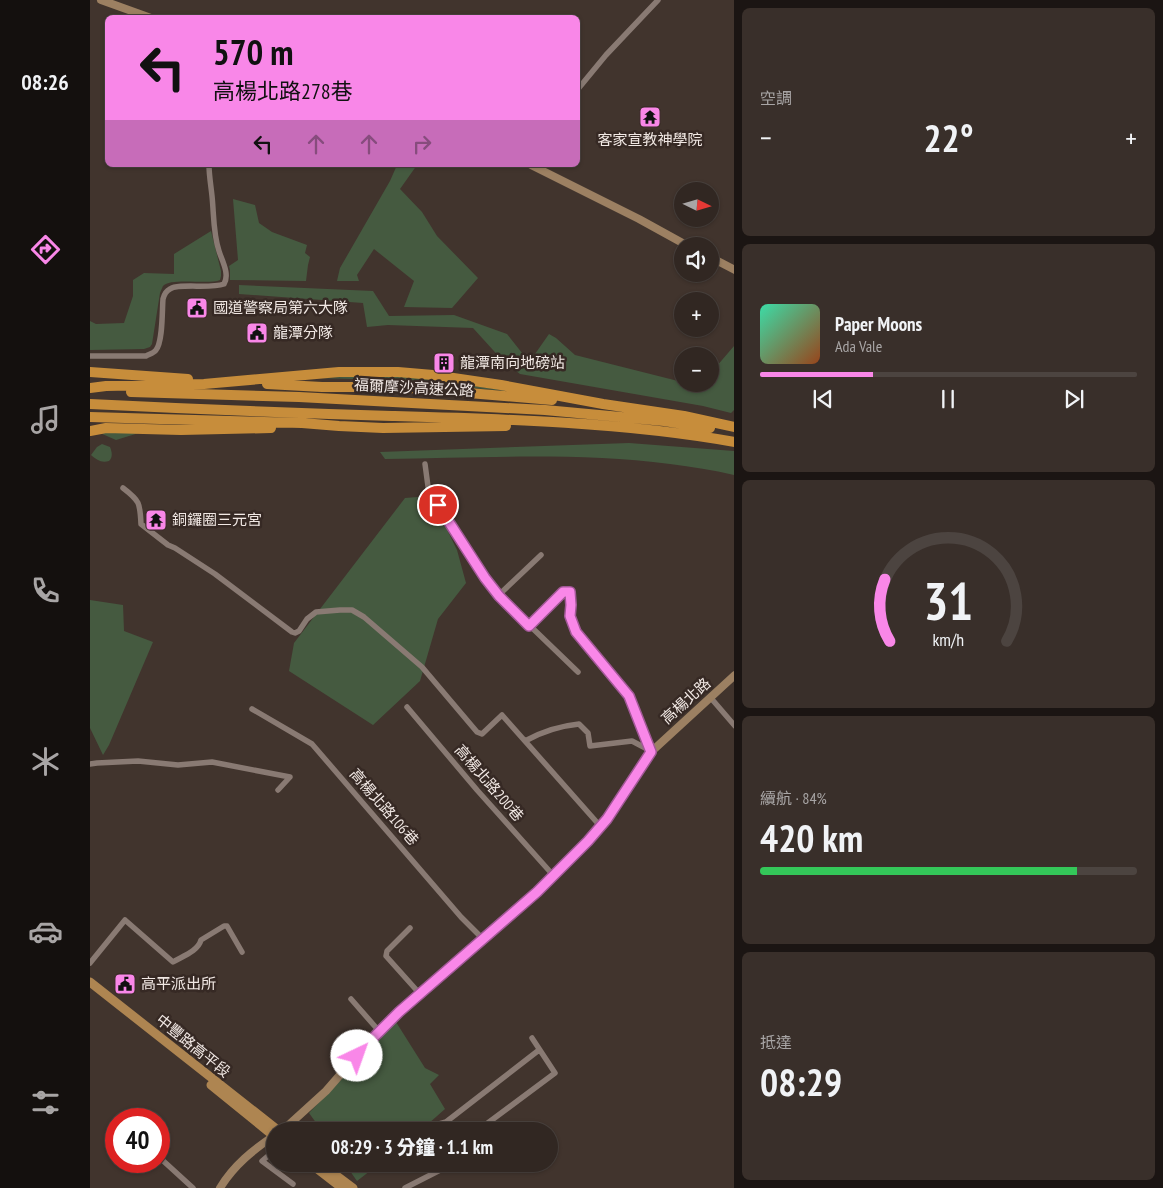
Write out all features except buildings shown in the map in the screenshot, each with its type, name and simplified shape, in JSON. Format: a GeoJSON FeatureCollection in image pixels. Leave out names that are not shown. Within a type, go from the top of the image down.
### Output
{"type":"FeatureCollection","features":[{"type":"Feature","properties":{"kind":"highway"},"geometry":{"type":"LineString","coordinates":[[90,372],[294,386],[398,387],[603,404]]}},
{"type":"Feature","properties":{"kind":"highway"},"geometry":{"type":"LineString","coordinates":[[90,390],[106,386],[204,384],[339,372],[398,372],[501,385],[603,404],[684,416],[734,427]]}},
{"type":"Feature","properties":{"kind":"highway","name":"福爾摩沙高速公路"},"geometry":{"type":"LineString","coordinates":[[90,390],[299,397],[545,410],[664,422],[734,432]]}},
{"type":"Feature","properties":{"kind":"highway","name":"福爾摩沙高速公路"},"geometry":{"type":"LineString","coordinates":[[90,404],[567,423],[648,429],[734,442]]}},
{"type":"Feature","properties":{"kind":"highway"},"geometry":{"type":"LineString","coordinates":[[90,417],[302,423],[383,428],[567,423]]}},
{"type":"Feature","properties":{"kind":"highway"},"geometry":{"type":"LineString","coordinates":[[90,426],[117,428]]}},
{"type":"Feature","properties":{"kind":"highway"},"geometry":{"type":"LineString","coordinates":[[90,431],[106,428],[181,430],[339,426]]}},
{"type":"Feature","properties":{"kind":"main road","name":"中豐路高平段"},"geometry":{"type":"LineString","coordinates":[[90,982],[266,1125]]}},
{"type":"Feature","properties":{"kind":"main road","name":"中豐路高平段"},"geometry":{"type":"LineString","coordinates":[[90,988],[266,1125]]}},
{"type":"Feature","properties":{"kind":"main road"},"geometry":{"type":"LineString","coordinates":[[320,1172],[336,1187]]}},
{"type":"Feature","properties":{"kind":"main road"},"geometry":{"type":"LineString","coordinates":[[332,1172],[353,1188]]}},
{"type":"Feature","properties":{"kind":"street"},"geometry":{"type":"LineString","coordinates":[[101,0],[143,15]]}},
{"type":"Feature","properties":{"kind":"street"},"geometry":{"type":"LineString","coordinates":[[580,87],[606,55],[658,0]]}},
{"type":"Feature","properties":{"kind":"street"},"geometry":{"type":"LineString","coordinates":[[90,356],[146,356],[154,353],[161,340],[164,295],[170,289],[176,287],[214,287],[224,284],[226,273],[217,246],[213,223],[209,167]]}},
{"type":"Feature","properties":{"kind":"street"},"geometry":{"type":"LineString","coordinates":[[535,167],[674,238]]}},
{"type":"Feature","properties":{"kind":"street"},"geometry":{"type":"LineString","coordinates":[[719,262],[734,270]]}},
{"type":"Feature","properties":{"kind":"street"},"geometry":{"type":"LineString","coordinates":[[425,464],[429,494],[485,578],[499,596],[578,672]]}},
{"type":"Feature","properties":{"kind":"street"},"geometry":{"type":"LineString","coordinates":[[123,488],[140,504],[141,524],[168,545],[215,574],[292,632],[299,631],[316,612],[352,610],[364,617],[422,667],[477,732],[482,734],[502,715],[600,826]]}},
{"type":"Feature","properties":{"kind":"street"},"geometry":{"type":"LineString","coordinates":[[499,596],[541,555]]}},
{"type":"Feature","properties":{"kind":"street"},"geometry":{"type":"LineString","coordinates":[[529,626],[563,592],[570,592],[570,616],[576,632],[629,696],[651,752]]}},
{"type":"Feature","properties":{"kind":"street","name":"高楊北路"},"geometry":{"type":"LineString","coordinates":[[291,1122],[326,1091],[380,1031],[537,892],[600,826],[651,752],[734,675]]}},
{"type":"Feature","properties":{"kind":"street"},"geometry":{"type":"LineString","coordinates":[[710,697],[734,726]]}},
{"type":"Feature","properties":{"kind":"street","name":"高楊北路200巷"},"geometry":{"type":"LineString","coordinates":[[407,707],[477,790],[553,875]]}},
{"type":"Feature","properties":{"kind":"street","name":"高楊北路106巷"},"geometry":{"type":"LineString","coordinates":[[252,709],[312,744],[483,939]]}},
{"type":"Feature","properties":{"kind":"street"},"geometry":{"type":"LineString","coordinates":[[525,741],[541,732],[579,724],[588,733],[590,746],[632,741],[651,752]]}},
{"type":"Feature","properties":{"kind":"street"},"geometry":{"type":"LineString","coordinates":[[90,764],[97,762],[138,761],[178,765],[212,762],[290,778],[278,790]]}},
{"type":"Feature","properties":{"kind":"street"},"geometry":{"type":"LineString","coordinates":[[90,963],[125,920],[173,962],[196,948],[201,940],[224,926],[227,926],[242,952]]}},
{"type":"Feature","properties":{"kind":"street"},"geometry":{"type":"LineString","coordinates":[[410,928],[387,951],[386,956],[420,994]]}},
{"type":"Feature","properties":{"kind":"street"},"geometry":{"type":"LineString","coordinates":[[350,999],[380,1031]]}},
{"type":"Feature","properties":{"kind":"street"},"geometry":{"type":"LineString","coordinates":[[489,1122],[555,1073],[532,1038]]}},
{"type":"Feature","properties":{"kind":"street"},"geometry":{"type":"LineString","coordinates":[[446,1122],[539,1050]]}},
{"type":"Feature","properties":{"kind":"street","name":"高楊北路"},"geometry":{"type":"LineString","coordinates":[[220,1188],[236,1166],[266,1142]]}},
{"type":"Feature","properties":{"kind":"street"},"geometry":{"type":"LineString","coordinates":[[170,1167],[193,1188]]}},
{"type":"Feature","properties":{"kind":"street"},"geometry":{"type":"LineString","coordinates":[[277,1172],[293,1184]]}},
{"type":"Feature","properties":{"kind":"street"},"geometry":{"type":"LineString","coordinates":[[405,1188],[436,1172]]}},
{"type":"Feature","properties":{"kind":"green space"},"geometry":{"type":"Polygon","coordinates":[[[396,167],[416,167],[400,189],[422,212],[437,236],[478,278],[452,308],[404,307],[414,281],[374,249],[357,275],[359,281],[337,281],[340,268],[396,167]]]}},
{"type":"Feature","properties":{"kind":"green space"},"geometry":{"type":"Polygon","coordinates":[[[233,199],[255,205],[259,223],[272,232],[307,245],[305,253],[310,257],[306,281],[230,280],[229,266],[238,260],[233,199]]]}},
{"type":"Feature","properties":{"kind":"green space"},"geometry":{"type":"Polygon","coordinates":[[[211,231],[221,271],[220,280],[208,282],[182,281],[167,283],[163,286],[150,347],[144,349],[90,350],[90,321],[96,324],[124,323],[133,296],[133,280],[144,273],[174,274],[174,254],[211,231]]]}},
{"type":"Feature","properties":{"kind":"green space"},"geometry":{"type":"Polygon","coordinates":[[[239,285],[373,291],[389,316],[454,315],[507,334],[526,358],[535,354],[549,334],[575,355],[674,380],[674,392],[719,392],[719,364],[734,346],[734,410],[731,413],[703,406],[520,374],[503,361],[473,328],[388,325],[367,327],[363,303],[239,294],[239,285]]]}},
{"type":"Feature","properties":{"kind":"green space"},"geometry":{"type":"Polygon","coordinates":[[[397,375],[525,393],[392,380],[316,378],[397,375]]]}},
{"type":"Feature","properties":{"kind":"green space"},"geometry":{"type":"Polygon","coordinates":[[[142,432],[116,440],[100,433],[142,432]]]}},
{"type":"Feature","properties":{"kind":"green space"},"geometry":{"type":"Polygon","coordinates":[[[629,443],[734,451],[734,475],[686,466],[635,460],[564,457],[385,459],[380,452],[629,443]]]}},
{"type":"Feature","properties":{"kind":"green space"},"geometry":{"type":"Polygon","coordinates":[[[102,444],[110,447],[112,454],[109,461],[99,461],[91,455],[102,444]]]}},
{"type":"Feature","properties":{"kind":"green space"},"geometry":{"type":"Polygon","coordinates":[[[418,497],[435,505],[457,550],[466,583],[438,619],[420,681],[373,725],[289,671],[294,643],[405,498],[418,497]]]}},
{"type":"Feature","properties":{"kind":"green space"},"geometry":{"type":"Polygon","coordinates":[[[90,600],[123,605],[124,631],[153,642],[103,755],[90,728],[90,600]]]}},
{"type":"Feature","properties":{"kind":"green space"},"geometry":{"type":"Polygon","coordinates":[[[396,1022],[425,1068],[439,1075],[430,1084],[445,1109],[430,1122],[316,1122],[309,1113],[396,1022]]]}},
{"type":"Feature","properties":{"kind":"green space"},"geometry":{"type":"Polygon","coordinates":[[[351,1172],[369,1172],[357,1181],[351,1172]]]}},
{"type":"Feature","properties":{"kind":"place","name":"客家宣教神學院"},"geometry":{"type":"Point","coordinates":[650,117]}},
{"type":"Feature","properties":{"kind":"place","name":"國道警察局第六大隊"},"geometry":{"type":"Point","coordinates":[197,308]}},
{"type":"Feature","properties":{"kind":"place","name":"龍潭分隊"},"geometry":{"type":"Point","coordinates":[257,333]}},
{"type":"Feature","properties":{"kind":"place","name":"龍潭南向地磅站"},"geometry":{"type":"Point","coordinates":[444,363]}},
{"type":"Feature","properties":{"kind":"place","name":"銅鑼圈三元宮"},"geometry":{"type":"Point","coordinates":[156,520]}},
{"type":"Feature","properties":{"kind":"place","name":"高平派出所"},"geometry":{"type":"Point","coordinates":[125,984]}},
{"type":"Feature","properties":{"kind":"route"},"geometry":{"type":"LineString","coordinates":[[357,1056],[399,1012],[537,892],[588,841],[607,819],[651,752],[629,696],[576,632],[570,616],[570,592],[563,592],[529,626],[499,596],[485,578],[438,505]]}}]}
